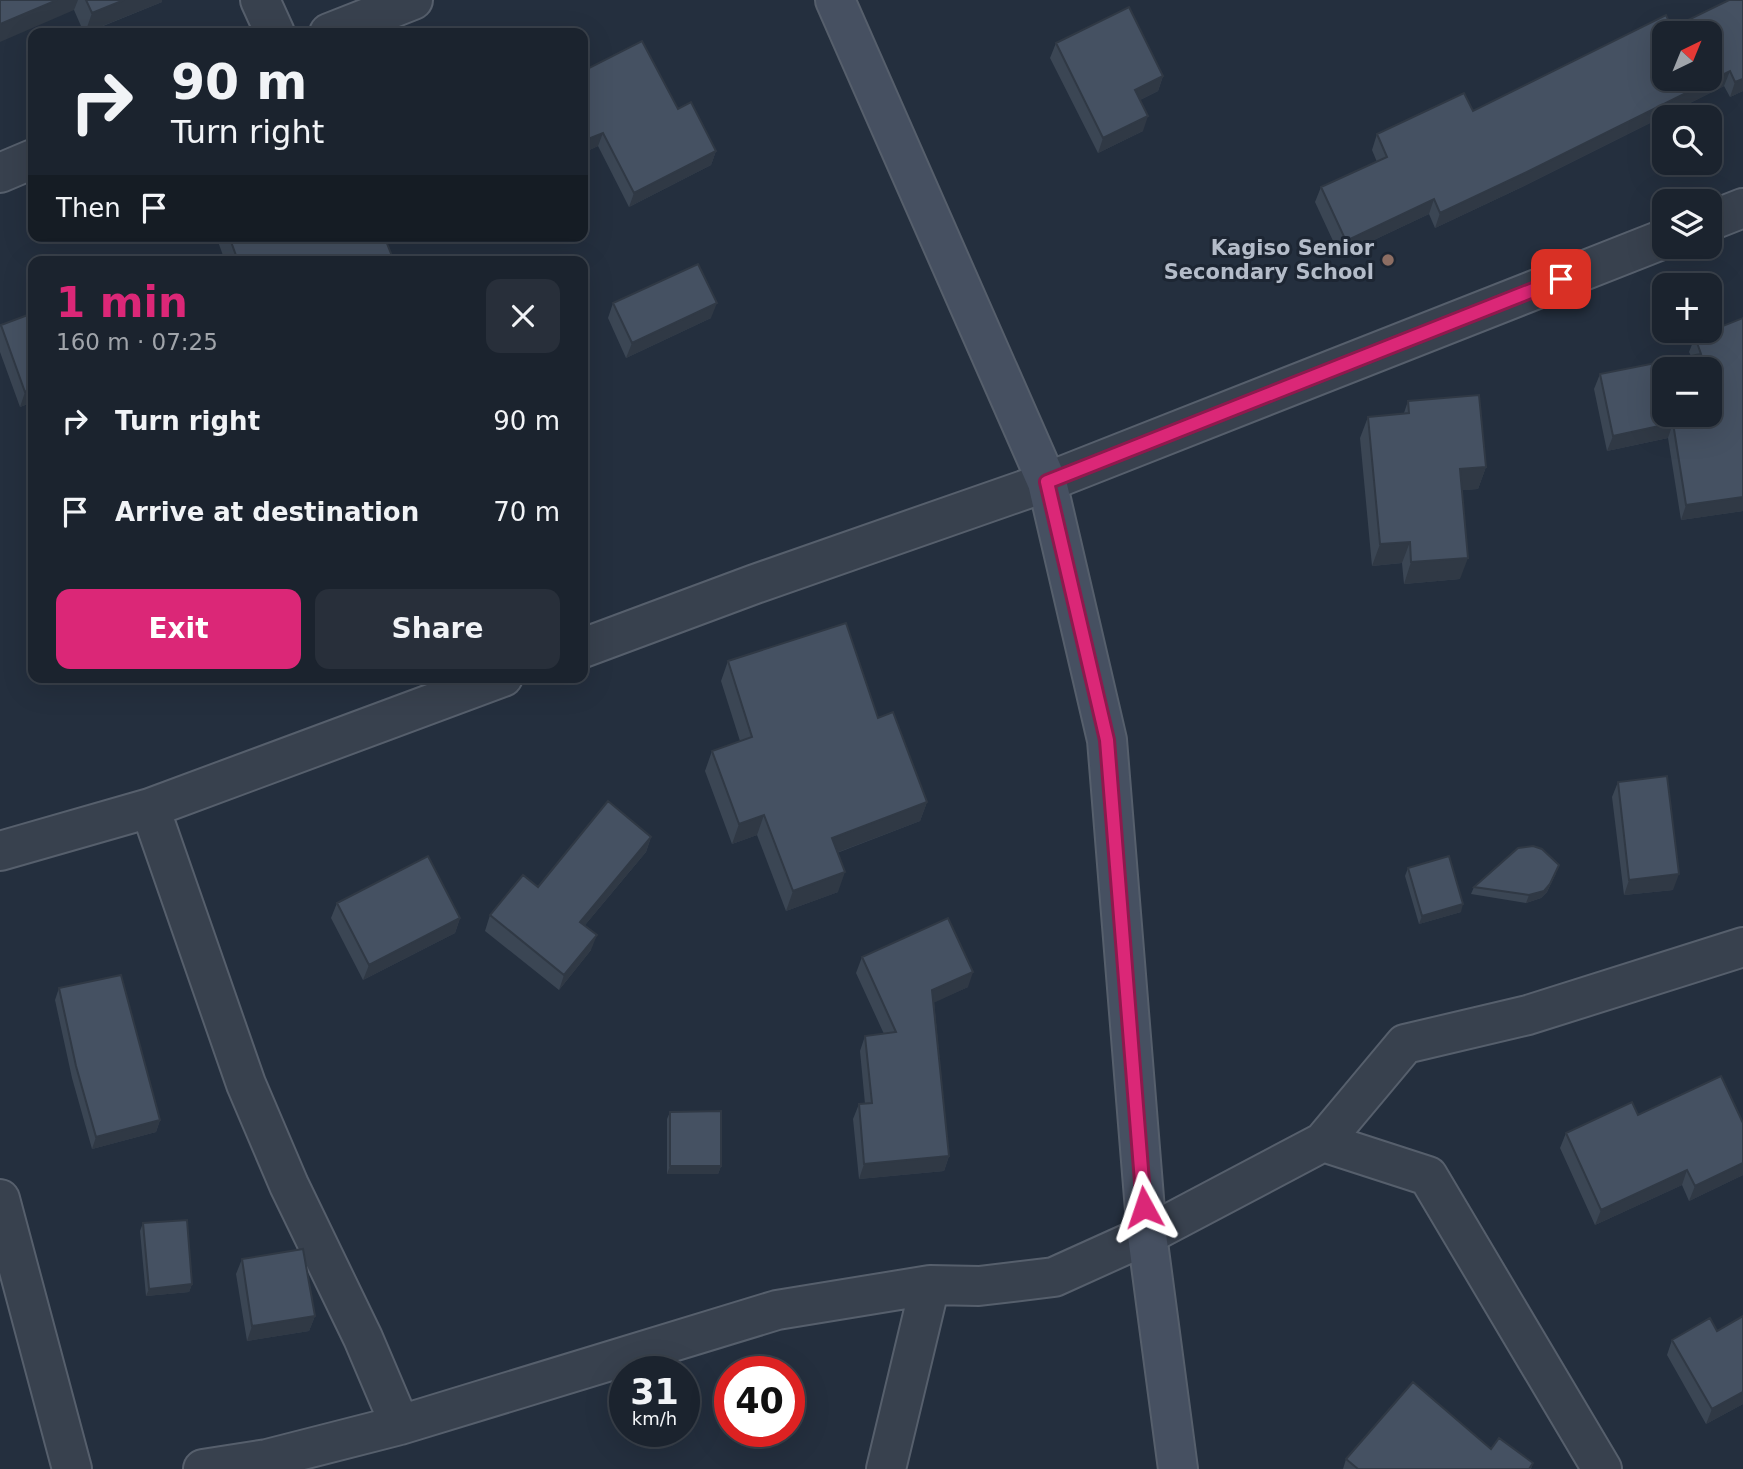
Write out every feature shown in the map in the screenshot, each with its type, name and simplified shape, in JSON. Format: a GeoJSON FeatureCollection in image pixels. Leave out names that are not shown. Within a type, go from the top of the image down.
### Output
{"type":"FeatureCollection","features":[{"type":"Feature","properties":{"kind":"street"},"geometry":{"type":"LineString","coordinates":[[260,0],[273,28]]}},
{"type":"Feature","properties":{"kind":"street"},"geometry":{"type":"LineString","coordinates":[[343,28],[413,0]]}},
{"type":"Feature","properties":{"kind":"street"},"geometry":{"type":"LineString","coordinates":[[835,0],[1047,482],[1107,740],[1147,1235],[1178,1469]]}},
{"type":"Feature","properties":{"kind":"street"},"geometry":{"type":"LineString","coordinates":[[0,173],[28,161]]}},
{"type":"Feature","properties":{"kind":"street"},"geometry":{"type":"LineString","coordinates":[[1722,216],[1743,208]]}},
{"type":"Feature","properties":{"kind":"street"},"geometry":{"type":"LineString","coordinates":[[588,646],[1047,482],[1652,244]]}},
{"type":"Feature","properties":{"kind":"street"},"geometry":{"type":"LineString","coordinates":[[0,851],[150,808],[487,683]]}},
{"type":"Feature","properties":{"kind":"street"},"geometry":{"type":"LineString","coordinates":[[150,808],[246,1084],[289,1185],[363,1338],[400,1425]]}},
{"type":"Feature","properties":{"kind":"street"},"geometry":{"type":"LineString","coordinates":[[203,1469],[267,1459],[400,1425],[777,1310],[930,1285],[979,1286],[1054,1277],[1147,1235],[1323,1142],[1405,1044],[1528,1015],[1743,947]]}},
{"type":"Feature","properties":{"kind":"street"},"geometry":{"type":"LineString","coordinates":[[1323,1142],[1428,1176],[1602,1469]]}},
{"type":"Feature","properties":{"kind":"street"},"geometry":{"type":"LineString","coordinates":[[0,1199],[72,1469]]}},
{"type":"Feature","properties":{"kind":"street"},"geometry":{"type":"LineString","coordinates":[[886,1469],[930,1285]]}},
{"type":"Feature","properties":{"kind":"building"},"geometry":{"type":"Polygon","coordinates":[[[0,0],[57,0],[0,24],[0,0]]]}},
{"type":"Feature","properties":{"kind":"building"},"geometry":{"type":"Polygon","coordinates":[[[86,0],[124,0],[92,13],[86,0]]]}},
{"type":"Feature","properties":{"kind":"building"},"geometry":{"type":"Polygon","coordinates":[[[1729,0],[1743,0],[1743,79],[1735,82],[1730,71],[1722,75],[1722,21],[1686,21],[1729,0]]]}},
{"type":"Feature","properties":{"kind":"building"},"geometry":{"type":"Polygon","coordinates":[[[1129,7],[1163,76],[1135,90],[1148,116],[1103,138],[1056,43],[1129,7]]]}},
{"type":"Feature","properties":{"kind":"building"},"geometry":{"type":"Polygon","coordinates":[[[1666,15],[1669,21],[1654,21],[1666,15]]]}},
{"type":"Feature","properties":{"kind":"building"},"geometry":{"type":"Polygon","coordinates":[[[1652,22],[1652,91],[1690,91],[1662,105],[1652,105],[1652,110],[1440,213],[1434,199],[1346,241],[1321,187],[1387,157],[1377,134],[1464,93],[1473,111],[1652,22]]]}},
{"type":"Feature","properties":{"kind":"building"},"geometry":{"type":"Polygon","coordinates":[[[642,41],[678,109],[691,102],[716,151],[634,193],[603,133],[588,139],[588,68],[642,41]]]}},
{"type":"Feature","properties":{"kind":"building"},"geometry":{"type":"Polygon","coordinates":[[[231,242],[386,242],[392,256],[236,256],[231,242]]]}},
{"type":"Feature","properties":{"kind":"building"},"geometry":{"type":"Polygon","coordinates":[[[698,264],[717,303],[632,343],[613,303],[698,264]]]}},
{"type":"Feature","properties":{"kind":"building"},"geometry":{"type":"Polygon","coordinates":[[[28,315],[28,391],[25,392],[1,325],[28,315]]]}},
{"type":"Feature","properties":{"kind":"building"},"geometry":{"type":"Polygon","coordinates":[[[1743,318],[1743,497],[1686,505],[1674,427],[1722,427],[1722,357],[1686,357],[1701,354],[1697,343],[1722,343],[1722,326],[1743,318]]]}},
{"type":"Feature","properties":{"kind":"building"},"geometry":{"type":"Polygon","coordinates":[[[1652,364],[1652,427],[1655,427],[1613,436],[1600,374],[1652,364]]]}},
{"type":"Feature","properties":{"kind":"building"},"geometry":{"type":"Polygon","coordinates":[[[1479,395],[1486,467],[1460,469],[1468,558],[1411,562],[1410,542],[1380,544],[1368,417],[1409,413],[1408,401],[1479,395]]]}},
{"type":"Feature","properties":{"kind":"building"},"geometry":{"type":"Polygon","coordinates":[[[846,623],[878,718],[893,712],[927,802],[832,838],[845,872],[793,891],[764,815],[739,824],[712,751],[752,737],[728,661],[846,623]]]}},
{"type":"Feature","properties":{"kind":"building"},"geometry":{"type":"Polygon","coordinates":[[[1667,776],[1679,874],[1629,880],[1618,782],[1667,776]]]}},
{"type":"Feature","properties":{"kind":"building"},"geometry":{"type":"Polygon","coordinates":[[[608,801],[651,837],[580,922],[597,935],[564,975],[490,915],[523,875],[538,887],[608,801]]]}},
{"type":"Feature","properties":{"kind":"building"},"geometry":{"type":"Polygon","coordinates":[[[1533,846],[1542,849],[1559,865],[1544,891],[1529,895],[1474,887],[1518,848],[1533,846]]]}},
{"type":"Feature","properties":{"kind":"building"},"geometry":{"type":"Polygon","coordinates":[[[428,856],[460,918],[369,965],[337,903],[428,856]]]}},
{"type":"Feature","properties":{"kind":"building"},"geometry":{"type":"Polygon","coordinates":[[[1449,856],[1463,904],[1422,916],[1408,868],[1449,856]]]}},
{"type":"Feature","properties":{"kind":"building"},"geometry":{"type":"Polygon","coordinates":[[[948,918],[973,972],[932,990],[949,1156],[864,1164],[859,1104],[872,1103],[865,1036],[896,1032],[862,957],[948,918]]]}},
{"type":"Feature","properties":{"kind":"building"},"geometry":{"type":"Polygon","coordinates":[[[121,975],[160,1120],[96,1137],[76,1066],[59,988],[121,975]]]}},
{"type":"Feature","properties":{"kind":"building"},"geometry":{"type":"Polygon","coordinates":[[[1721,1076],[1743,1123],[1743,1163],[1695,1186],[1687,1170],[1601,1210],[1566,1133],[1632,1102],[1638,1115],[1721,1076]]]}},
{"type":"Feature","properties":{"kind":"building"},"geometry":{"type":"Polygon","coordinates":[[[721,1111],[721,1166],[670,1166],[670,1112],[721,1111]]]}},
{"type":"Feature","properties":{"kind":"building"},"geometry":{"type":"Polygon","coordinates":[[[187,1220],[192,1284],[149,1289],[143,1223],[187,1220]]]}},
{"type":"Feature","properties":{"kind":"building"},"geometry":{"type":"Polygon","coordinates":[[[303,1249],[315,1316],[252,1326],[242,1259],[303,1249]]]}},
{"type":"Feature","properties":{"kind":"building"},"geometry":{"type":"Polygon","coordinates":[[[1743,1316],[1743,1392],[1712,1409],[1672,1340],[1710,1318],[1717,1331],[1743,1316]]]}},
{"type":"Feature","properties":{"kind":"building"},"geometry":{"type":"Polygon","coordinates":[[[1413,1382],[1491,1449],[1499,1438],[1533,1463],[1529,1469],[1358,1469],[1346,1459],[1413,1382]]]}},
{"type":"Feature","properties":{"kind":"place","name":"Kagiso Senior Secondary School"},"geometry":{"type":"Point","coordinates":[1388,260]}},
{"type":"Feature","properties":{"kind":"route"},"geometry":{"type":"LineString","coordinates":[[1144,1207],[1107,740],[1047,482],[1561,279]]}}]}
